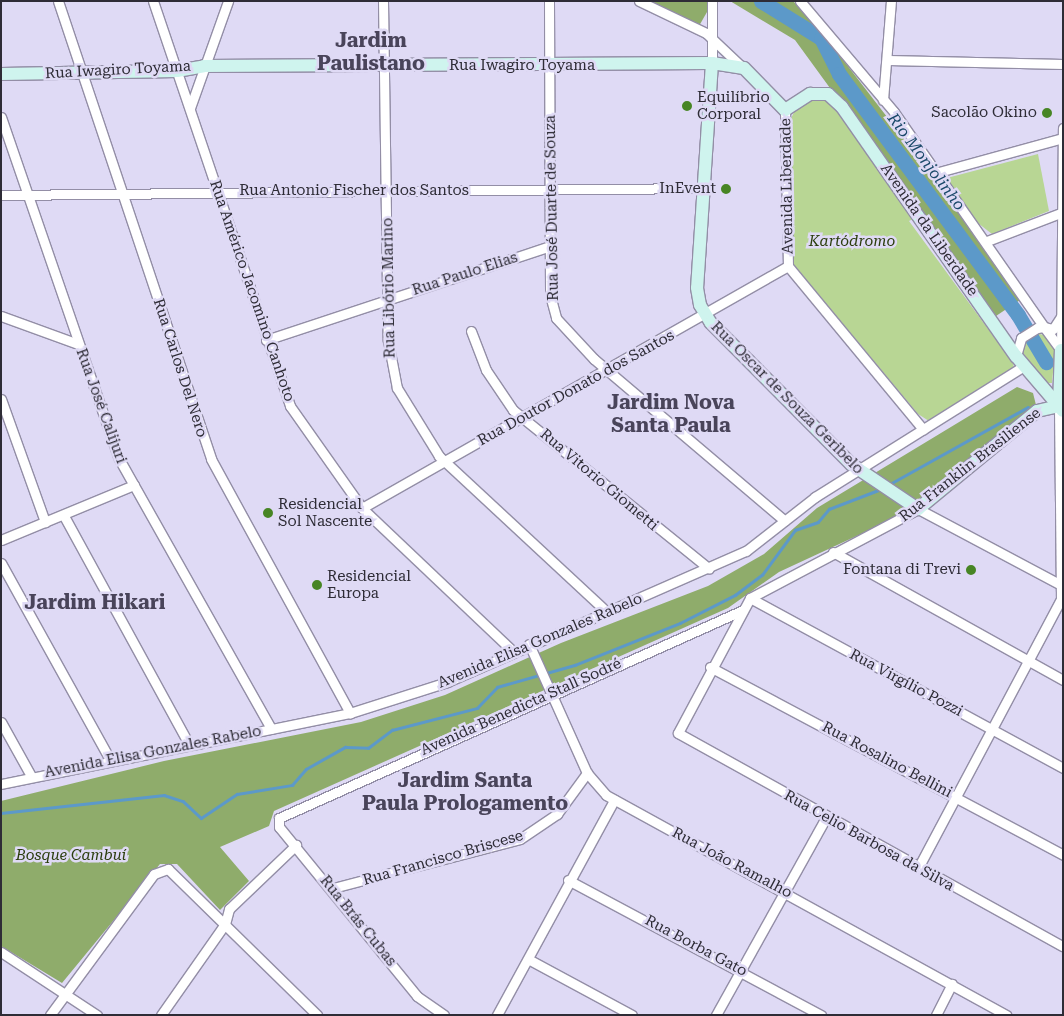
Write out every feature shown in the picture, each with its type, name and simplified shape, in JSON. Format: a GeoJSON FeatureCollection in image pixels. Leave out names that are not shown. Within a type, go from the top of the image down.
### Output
{"type":"FeatureCollection","features":[{"type":"Feature","properties":{"kind":"street","name":"Rua Carlos Del Nero"},"geometry":{"type":"LineString","coordinates":[[58,1],[211,459],[350,713]]}},
{"type":"Feature","properties":{"kind":"street","name":"Rua Américo Jacomino Canhoto"},"geometry":{"type":"LineString","coordinates":[[153,1],[218,190],[266,340],[290,406],[362,508],[514,652]]}},
{"type":"Feature","properties":{"kind":"street"},"geometry":{"type":"LineString","coordinates":[[190,108],[228,1]]}},
{"type":"Feature","properties":{"kind":"street","name":"Rua Libório Marino"},"geometry":{"type":"LineString","coordinates":[[383,1],[387,299],[394,378],[413,420],[445,462],[605,610]]}},
{"type":"Feature","properties":{"kind":"street","name":"Rua José Duarte de Souza"},"geometry":{"type":"LineString","coordinates":[[549,1],[552,190],[550,296],[556,318],[607,370],[785,521]]}},
{"type":"Feature","properties":{"kind":"street","name":"Avenida Liberdade"},"geometry":{"type":"LineString","coordinates":[[639,1],[711,38],[744,68],[785,110],[788,266],[923,429]]}},
{"type":"Feature","properties":{"kind":"street","name":"Rua Oscar de Souza Geribelo"},"geometry":{"type":"LineString","coordinates":[[712,1],[712,63],[706,188],[697,288],[705,316],[859,471],[897,498],[1062,585]]}},
{"type":"Feature","properties":{"kind":"street"},"geometry":{"type":"LineString","coordinates":[[800,1],[884,100],[935,173],[987,241],[1062,351]]}},
{"type":"Feature","properties":{"kind":"street"},"geometry":{"type":"LineString","coordinates":[[884,100],[891,1]]}},
{"type":"Feature","properties":{"kind":"street"},"geometry":{"type":"LineString","coordinates":[[888,60],[1063,64]]}},
{"type":"Feature","properties":{"kind":"street","name":"Rua Iwagiro Toyama"},"geometry":{"type":"LineString","coordinates":[[1,74],[177,71],[204,66],[550,67],[712,63],[744,68]]}},
{"type":"Feature","properties":{"kind":"street","name":"Avenida da Liberdade"},"geometry":{"type":"LineString","coordinates":[[785,110],[820,92],[836,99],[1016,352],[1024,366],[1061,408]]}},
{"type":"Feature","properties":{"kind":"street","name":"Rua José Calijuri"},"geometry":{"type":"LineString","coordinates":[[2,123],[118,456],[271,728]]}},
{"type":"Feature","properties":{"kind":"street"},"geometry":{"type":"LineString","coordinates":[[918,868],[954,797],[993,730],[1062,599],[1063,128]]}},
{"type":"Feature","properties":{"kind":"street"},"geometry":{"type":"LineString","coordinates":[[935,173],[1062,138]]}},
{"type":"Feature","properties":{"kind":"street","name":"Rua Antonio Fischer dos Santos"},"geometry":{"type":"LineString","coordinates":[[1,195],[218,190],[387,191],[706,188]]}},
{"type":"Feature","properties":{"kind":"street"},"geometry":{"type":"LineString","coordinates":[[987,241],[1062,212]]}},
{"type":"Feature","properties":{"kind":"street","name":"Rua Paulo Elias"},"geometry":{"type":"LineString","coordinates":[[266,340],[550,246]]}},
{"type":"Feature","properties":{"kind":"street","name":"Rua Doutor Donato dos Santos"},"geometry":{"type":"LineString","coordinates":[[362,508],[705,316],[788,266]]}},
{"type":"Feature","properties":{"kind":"street"},"geometry":{"type":"LineString","coordinates":[[1016,352],[1030,330],[1044,327],[1053,329],[1062,315]]}},
{"type":"Feature","properties":{"kind":"street"},"geometry":{"type":"LineString","coordinates":[[1,316],[78,344]]}},
{"type":"Feature","properties":{"kind":"street","name":"Rua Vitorio Giometti"},"geometry":{"type":"LineString","coordinates":[[470,331],[492,380],[522,418],[709,569]]}},
{"type":"Feature","properties":{"kind":"street","name":"Avenida Elisa Gonzales Rabelo"},"geometry":{"type":"LineString","coordinates":[[1,784],[31,776],[350,713],[447,682],[605,610],[709,569],[746,551],[785,521],[859,471],[1024,366]]}},
{"type":"Feature","properties":{"kind":"street"},"geometry":{"type":"LineString","coordinates":[[1,399],[45,522]]}},
{"type":"Feature","properties":{"kind":"street","name":"Rua Franklin Brasiliense"},"geometry":{"type":"LineString","coordinates":[[750,598],[918,509],[1037,411],[1061,408]]}},
{"type":"Feature","properties":{"kind":"street"},"geometry":{"type":"LineString","coordinates":[[1,540],[64,516],[134,485]]}},
{"type":"Feature","properties":{"kind":"street"},"geometry":{"type":"LineString","coordinates":[[64,516],[189,744]]}},
{"type":"Feature","properties":{"kind":"street"},"geometry":{"type":"LineString","coordinates":[[834,552],[1063,680]]}},
{"type":"Feature","properties":{"kind":"street"},"geometry":{"type":"LineString","coordinates":[[1,563],[110,760]]}},
{"type":"Feature","properties":{"kind":"street"},"geometry":{"type":"LineString","coordinates":[[710,667],[750,598]]}},
{"type":"Feature","properties":{"kind":"street","name":"Rua Virgílio Pozzi"},"geometry":{"type":"LineString","coordinates":[[750,598],[1063,768]]}},
{"type":"Feature","properties":{"kind":"street","name":"Avenida Benedicta Stall Sodré"},"geometry":{"type":"LineString","coordinates":[[278,823],[283,813],[553,692],[743,610]]}},
{"type":"Feature","properties":{"kind":"street","name":"Rua João Ramalho"},"geometry":{"type":"LineString","coordinates":[[529,644],[553,692],[587,773],[614,800],[785,891],[1006,1015]]}},
{"type":"Feature","properties":{"kind":"street","name":"Rua Celio Barbosa da Silva"},"geometry":{"type":"LineString","coordinates":[[710,667],[678,733],[918,868],[1063,946]]}},
{"type":"Feature","properties":{"kind":"street","name":"Rua Rosalino Bellini"},"geometry":{"type":"LineString","coordinates":[[710,667],[1063,855]]}},
{"type":"Feature","properties":{"kind":"street"},"geometry":{"type":"LineString","coordinates":[[1,722],[31,776]]}},
{"type":"Feature","properties":{"kind":"street","name":"Rua Francisco Briscese"},"geometry":{"type":"LineString","coordinates":[[333,888],[520,840],[558,814],[587,773]]}},
{"type":"Feature","properties":{"kind":"street"},"geometry":{"type":"LineString","coordinates":[[497,1015],[568,880],[614,800]]}},
{"type":"Feature","properties":{"kind":"street"},"geometry":{"type":"LineString","coordinates":[[716,1015],[826,817]]}},
{"type":"Feature","properties":{"kind":"street","name":"Rua Brás Cubas"},"geometry":{"type":"LineString","coordinates":[[278,823],[333,888],[417,996],[444,1015]]}},
{"type":"Feature","properties":{"kind":"street"},"geometry":{"type":"LineString","coordinates":[[161,1015],[225,924],[229,909],[240,895],[296,844]]}},
{"type":"Feature","properties":{"kind":"street"},"geometry":{"type":"LineString","coordinates":[[50,1015],[162,869],[178,874],[225,924],[317,1015]]}},
{"type":"Feature","properties":{"kind":"street","name":"Rua Borba Gato"},"geometry":{"type":"LineString","coordinates":[[568,880],[740,970],[821,1015]]}},
{"type":"Feature","properties":{"kind":"street"},"geometry":{"type":"LineString","coordinates":[[1,952],[97,1015]]}},
{"type":"Feature","properties":{"kind":"street"},"geometry":{"type":"LineString","coordinates":[[528,959],[632,1015]]}},
{"type":"Feature","properties":{"kind":"street"},"geometry":{"type":"LineString","coordinates":[[936,1015],[952,984]]}},
{"type":"Feature","properties":{"kind":"green space"},"geometry":{"type":"Polygon","coordinates":[[[643,1],[708,1],[707,12],[699,26],[643,1]]]}},
{"type":"Feature","properties":{"kind":"green space"},"geometry":{"type":"Polygon","coordinates":[[[730,1],[793,1],[813,21],[928,170],[1020,300],[996,316],[795,40],[730,1]]]}},
{"type":"Feature","properties":{"kind":"green space","name":"Kartódromo"},"geometry":{"type":"Polygon","coordinates":[[[813,98],[829,98],[915,218],[909,221],[1013,363],[1014,368],[929,421],[918,414],[793,264],[789,123],[794,112],[813,98]]]}},
{"type":"Feature","properties":{"kind":"green space"},"geometry":{"type":"Polygon","coordinates":[[[1038,154],[1049,211],[992,234],[974,220],[947,178],[1038,154]]]}},
{"type":"Feature","properties":{"kind":"green space"},"geometry":{"type":"Polygon","coordinates":[[[1037,333],[1046,336],[1055,350],[1052,383],[1046,383],[1023,353],[1024,340],[1037,333]]]}},
{"type":"Feature","properties":{"kind":"green space","name":"Bosque Cambuí"},"geometry":{"type":"Polygon","coordinates":[[[1017,387],[1033,393],[1036,405],[904,514],[779,572],[728,608],[274,811],[269,826],[220,847],[249,881],[220,910],[177,864],[160,864],[62,983],[1,946],[1,801],[164,761],[361,722],[445,695],[561,643],[708,586],[764,554],[817,508],[1017,387]]]}},
{"type":"Feature","properties":{"kind":"waterway","name":"Rio Monjolinho"},"geometry":{"type":"LineString","coordinates":[[761,1],[821,38],[839,74],[1018,315],[1046,362]]}},
{"type":"Feature","properties":{"kind":"waterway"},"geometry":{"type":"LineString","coordinates":[[888,485],[1028,407]]}},
{"type":"Feature","properties":{"kind":"waterway"},"geometry":{"type":"LineString","coordinates":[[1,813],[164,795],[183,801],[201,818],[237,794],[292,785],[306,769],[345,747],[368,748],[392,730],[477,708],[497,687],[575,665],[680,623],[735,595],[762,575],[795,530],[818,522],[829,509],[881,489]]}},
{"type":"Feature","properties":{"kind":"place","name":"Equilíbrio Corporal"},"geometry":{"type":"Point","coordinates":[687,106]}},
{"type":"Feature","properties":{"kind":"place","name":"Sacolão Okino"},"geometry":{"type":"Point","coordinates":[1047,113]}},
{"type":"Feature","properties":{"kind":"place","name":"InEvent"},"geometry":{"type":"Point","coordinates":[726,189]}},
{"type":"Feature","properties":{"kind":"place","name":"Residencial Sol Nascente"},"geometry":{"type":"Point","coordinates":[268,513]}},
{"type":"Feature","properties":{"kind":"place","name":"Fontana di Trevi"},"geometry":{"type":"Point","coordinates":[971,570]}},
{"type":"Feature","properties":{"kind":"place","name":"Residencial Europa"},"geometry":{"type":"Point","coordinates":[317,585]}},
{"type":"Feature","properties":{"kind":"district","name":"Jardim Paulistano"},"geometry":{"type":"Point","coordinates":[371,52]}},
{"type":"Feature","properties":{"kind":"district","name":"Jardim Nova Santa Paula"},"geometry":{"type":"Point","coordinates":[671,414]}},
{"type":"Feature","properties":{"kind":"district","name":"Jardim Hikari"},"geometry":{"type":"Point","coordinates":[95,602]}},
{"type":"Feature","properties":{"kind":"district","name":"Jardim Santa Paula Prologamento"},"geometry":{"type":"Point","coordinates":[465,792]}}]}
